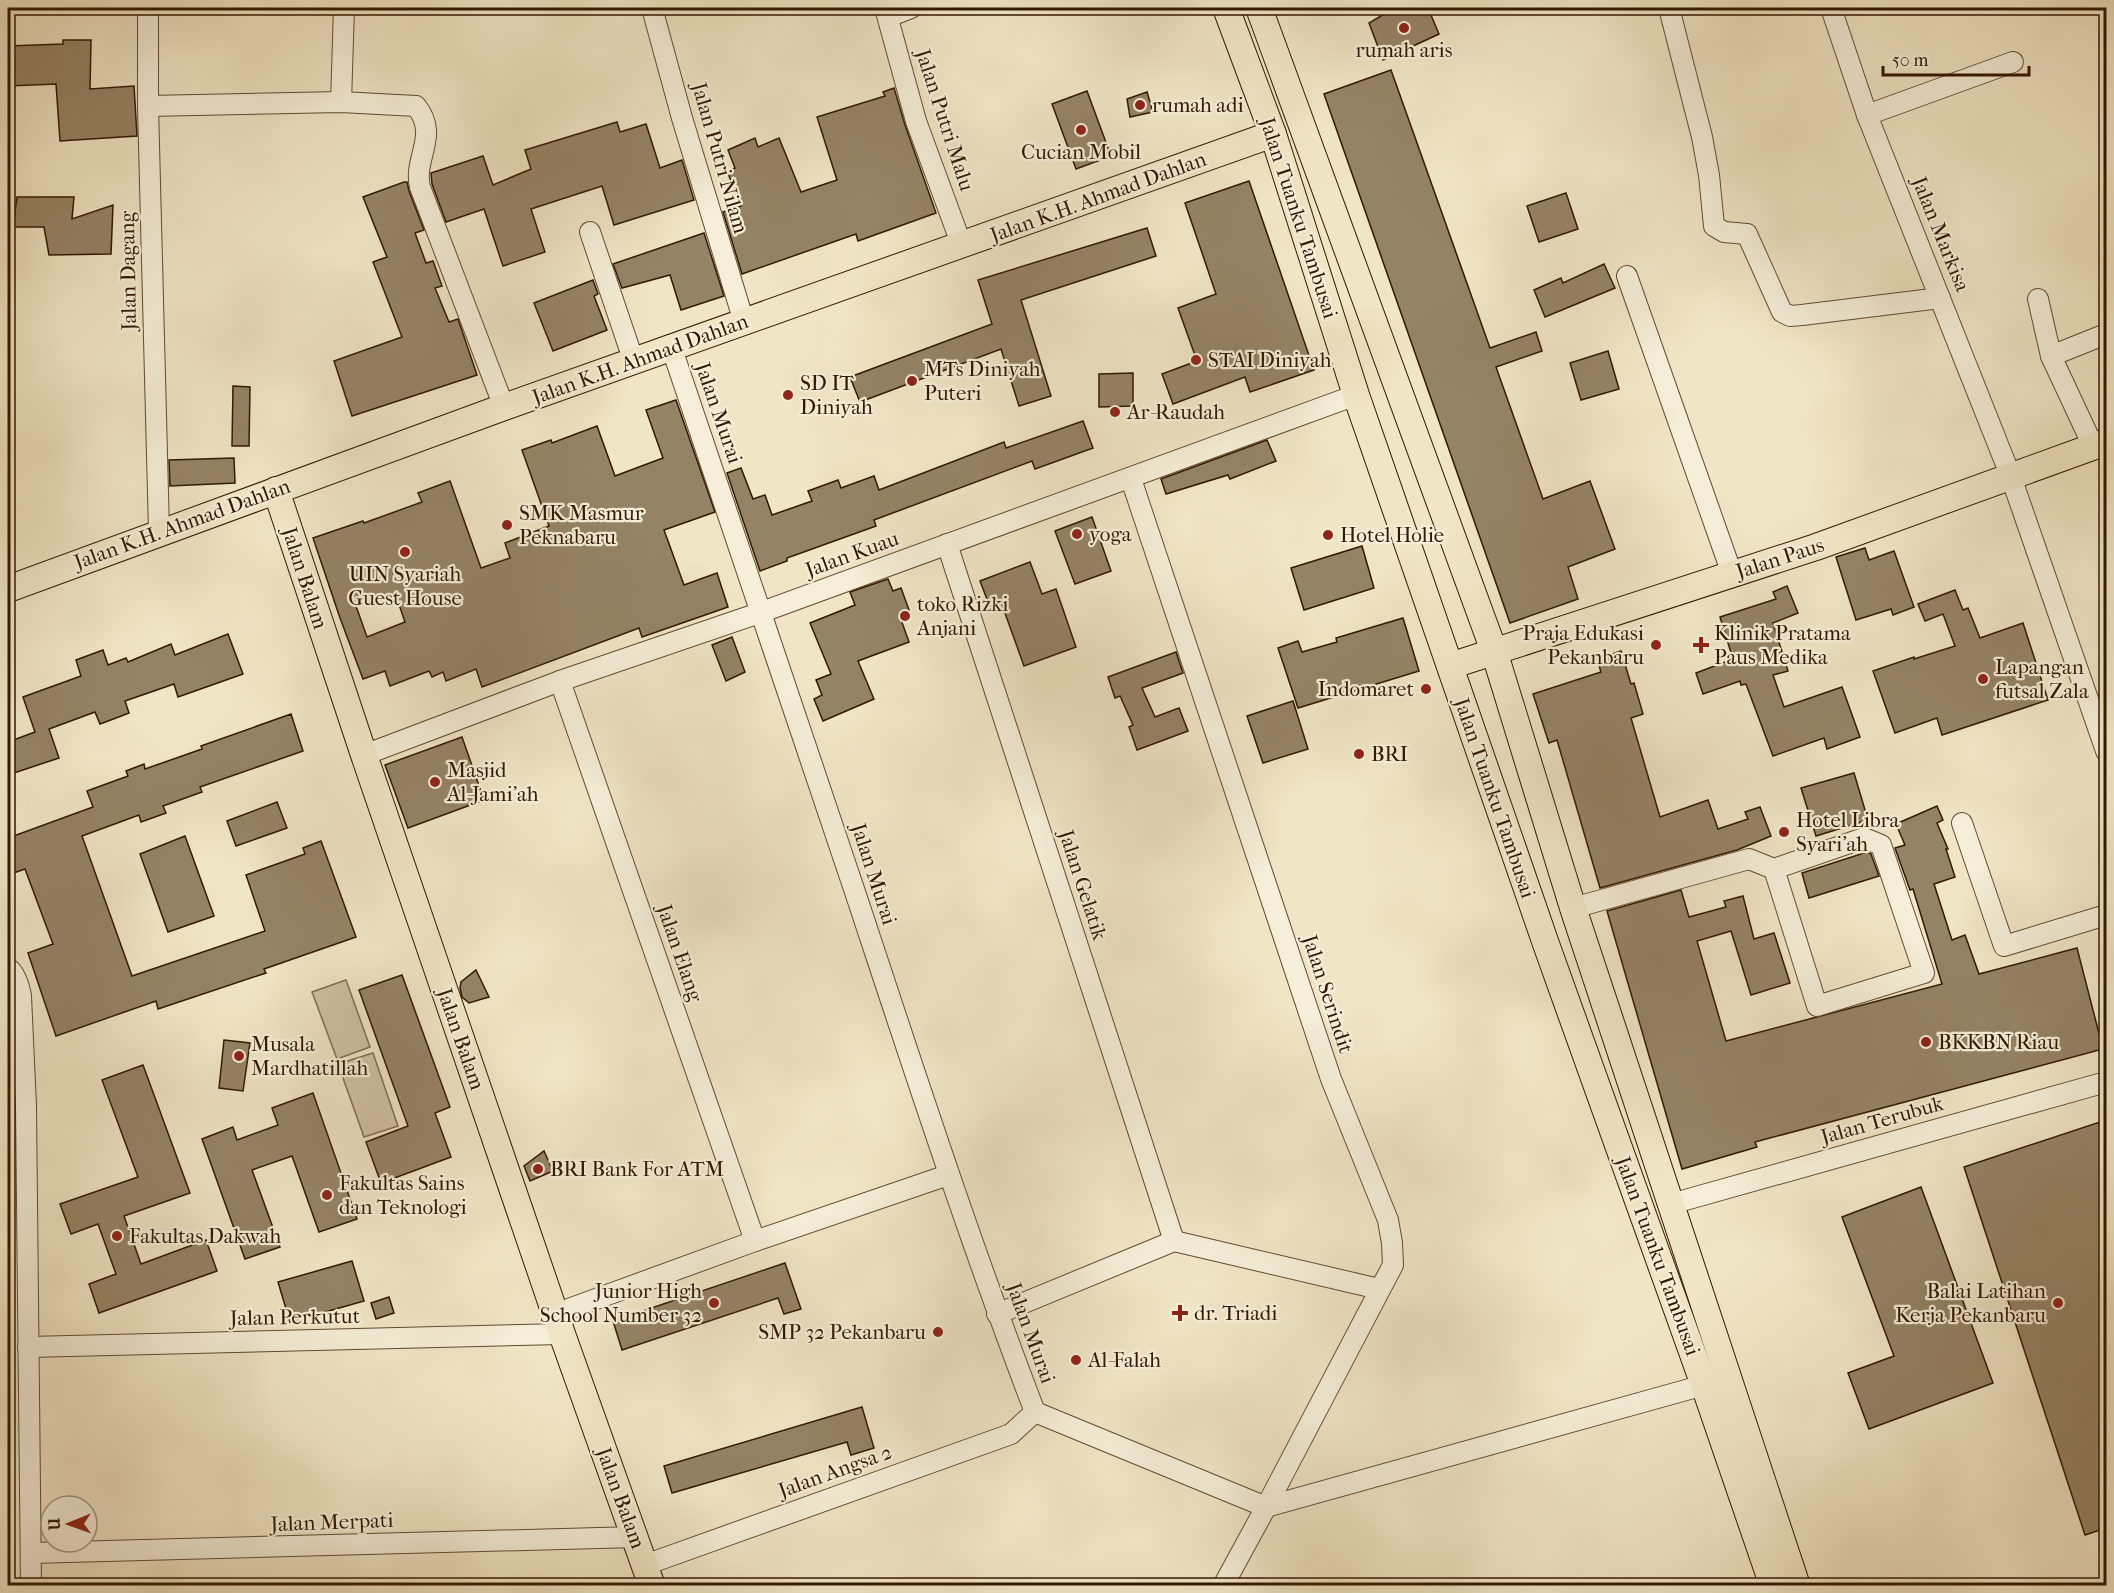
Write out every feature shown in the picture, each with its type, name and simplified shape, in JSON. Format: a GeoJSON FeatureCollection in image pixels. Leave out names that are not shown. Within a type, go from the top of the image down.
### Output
{"type":"FeatureCollection","features":[{"type":"Feature","properties":{"kind":"main road","name":"Jalan Tuanku Tambusai"},"geometry":{"type":"LineString","coordinates":[[1226,8],[1273,134],[1356,395],[1546,944],[1704,1385],[1773,1586]]}},
{"type":"Feature","properties":{"kind":"main road","name":"Jalan Tuanku Tambusai"},"geometry":{"type":"LineString","coordinates":[[1259,8],[1494,651],[1573,908],[1797,1586]]}},
{"type":"Feature","properties":{"kind":"main road","name":"Jalan K.H. Ahmad Dahlan"},"geometry":{"type":"LineString","coordinates":[[8,589],[504,407],[1273,134]]}},
{"type":"Feature","properties":{"kind":"main road","name":"Jalan Paus"},"geometry":{"type":"LineString","coordinates":[[1450,666],[1816,547],[2100,444]]}},
{"type":"Feature","properties":{"kind":"main road","name":"Jalan Balam"},"geometry":{"type":"LineString","coordinates":[[276,490],[559,1324],[649,1575]]}},
{"type":"Feature","properties":{"kind":"street","name":"Jalan Dagang"},"geometry":{"type":"LineString","coordinates":[[148,8],[148,106],[159,532]]}},
{"type":"Feature","properties":{"kind":"street"},"geometry":{"type":"LineString","coordinates":[[341,102],[344,8]]}},
{"type":"Feature","properties":{"kind":"street","name":"Jalan Putri Nilam"},"geometry":{"type":"LineString","coordinates":[[652,8],[682,118],[744,322]]}},
{"type":"Feature","properties":{"kind":"street"},"geometry":{"type":"LineString","coordinates":[[886,12],[911,8]]}},
{"type":"Feature","properties":{"kind":"street"},"geometry":{"type":"LineString","coordinates":[[1669,8],[1707,165],[1713,226],[1724,232],[1747,234],[1782,312],[1790,316],[1802,315],[1941,298]]}},
{"type":"Feature","properties":{"kind":"street","name":"Jalan Markisa"},"geometry":{"type":"LineString","coordinates":[[1833,8],[1867,115],[2011,477],[2100,714],[2106,752]]}},
{"type":"Feature","properties":{"kind":"street","name":"Jalan Putri Malu"},"geometry":{"type":"LineString","coordinates":[[886,12],[915,121],[962,246]]}},
{"type":"Feature","properties":{"kind":"street"},"geometry":{"type":"LineString","coordinates":[[1867,115],[2013,62]]}},
{"type":"Feature","properties":{"kind":"street"},"geometry":{"type":"LineString","coordinates":[[148,106],[341,102],[419,110],[425,119],[426,142],[419,171],[420,187],[504,407]]}},
{"type":"Feature","properties":{"kind":"street"},"geometry":{"type":"LineString","coordinates":[[590,232],[634,362]]}},
{"type":"Feature","properties":{"kind":"street"},"geometry":{"type":"LineString","coordinates":[[1627,276],[1732,574]]}},
{"type":"Feature","properties":{"kind":"street"},"geometry":{"type":"LineString","coordinates":[[2038,299],[2051,356],[2100,444]]}},
{"type":"Feature","properties":{"kind":"street"},"geometry":{"type":"LineString","coordinates":[[2051,356],[2106,334]]}},
{"type":"Feature","properties":{"kind":"street","name":"Jalan Murai"},"geometry":{"type":"LineString","coordinates":[[672,349],[762,612],[948,1175],[1035,1412]]}},
{"type":"Feature","properties":{"kind":"street","name":"Jalan Kuau"},"geometry":{"type":"LineString","coordinates":[[364,754],[560,681],[762,612],[1131,479],[1356,395]]}},
{"type":"Feature","properties":{"kind":"street","name":"Jalan Serindit"},"geometry":{"type":"LineString","coordinates":[[1131,479],[1331,1079],[1388,1220],[1392,1244],[1393,1264],[1223,1586]]}},
{"type":"Feature","properties":{"kind":"street","name":"Jalan Gelatik"},"geometry":{"type":"LineString","coordinates":[[947,544],[1174,1242]]}},
{"type":"Feature","properties":{"kind":"street","name":"Jalan Elang"},"geometry":{"type":"LineString","coordinates":[[560,681],[755,1241]]}},
{"type":"Feature","properties":{"kind":"street"},"geometry":{"type":"LineString","coordinates":[[1962,823],[2004,946],[2106,915]]}},
{"type":"Feature","properties":{"kind":"street"},"geometry":{"type":"LineString","coordinates":[[1573,908],[1749,859],[1774,869],[1864,838],[1881,845],[1924,973],[1817,1006],[1774,869]]}},
{"type":"Feature","properties":{"kind":"street"},"geometry":{"type":"LineString","coordinates":[[8,968],[12,971],[21,996],[26,1106],[31,1586]]}},
{"type":"Feature","properties":{"kind":"street","name":"Jalan Terubuk"},"geometry":{"type":"LineString","coordinates":[[1671,1204],[2106,1082]]}},
{"type":"Feature","properties":{"kind":"street","name":"Jalan Perkutut"},"geometry":{"type":"LineString","coordinates":[[28,1347],[559,1324],[755,1241],[948,1175]]}},
{"type":"Feature","properties":{"kind":"street"},"geometry":{"type":"LineString","coordinates":[[998,1314],[1174,1242],[1379,1289]]}},
{"type":"Feature","properties":{"kind":"street"},"geometry":{"type":"LineString","coordinates":[[1035,1412],[1266,1507],[1704,1385]]}},
{"type":"Feature","properties":{"kind":"street","name":"Jalan Angsa 2"},"geometry":{"type":"LineString","coordinates":[[649,1575],[1011,1434],[1035,1412]]}},
{"type":"Feature","properties":{"kind":"street","name":"Jalan Merpati"},"geometry":{"type":"LineString","coordinates":[[30,1553],[636,1537]]}},
{"type":"Feature","properties":{"kind":"shaded area"},"geometry":{"type":"Polygon","coordinates":[[[346,980],[370,1047],[337,1059],[312,992],[346,980]]]}},
{"type":"Feature","properties":{"kind":"shaded area"},"geometry":{"type":"Polygon","coordinates":[[[373,1053],[398,1126],[364,1137],[338,1064],[373,1053]]]}},
{"type":"Feature","properties":{"kind":"building","name":"rumah aris"},"geometry":{"type":"Polygon","coordinates":[[[1394,8],[1428,8],[1439,34],[1383,60],[1369,23],[1394,8]]]}},
{"type":"Feature","properties":{"kind":"building"},"geometry":{"type":"Polygon","coordinates":[[[63,40],[91,40],[90,89],[134,86],[137,136],[60,141],[56,84],[8,86],[8,46],[63,44],[63,40]]]}},
{"type":"Feature","properties":{"kind":"building"},"geometry":{"type":"Polygon","coordinates":[[[1391,70],[1490,348],[1536,332],[1542,351],[1496,367],[1543,499],[1590,481],[1615,549],[1568,567],[1578,599],[1510,623],[1324,94],[1391,70]]]}},
{"type":"Feature","properties":{"kind":"building"},"geometry":{"type":"Polygon","coordinates":[[[894,88],[936,213],[858,241],[856,234],[742,274],[723,212],[741,206],[727,171],[735,168],[728,150],[755,138],[758,147],[779,138],[801,192],[837,180],[817,117],[885,96],[883,92],[894,88]]]}},
{"type":"Feature","properties":{"kind":"building","name":"Cucian Mobil"},"geometry":{"type":"Polygon","coordinates":[[[1087,91],[1111,156],[1076,169],[1052,104],[1087,91]]]}},
{"type":"Feature","properties":{"kind":"building","name":"rumah adi"},"geometry":{"type":"Polygon","coordinates":[[[1147,92],[1153,112],[1130,117],[1127,99],[1147,92]]]}},
{"type":"Feature","properties":{"kind":"building"},"geometry":{"type":"Polygon","coordinates":[[[617,122],[620,132],[646,124],[660,168],[682,160],[694,200],[614,225],[602,186],[531,209],[545,252],[503,266],[484,209],[446,222],[432,184],[431,173],[483,156],[493,185],[531,169],[525,150],[617,122]]]}},
{"type":"Feature","properties":{"kind":"building"},"geometry":{"type":"Polygon","coordinates":[[[1249,181],[1314,370],[1250,392],[1245,377],[1173,404],[1162,374],[1197,361],[1178,308],[1216,294],[1185,203],[1249,181]]]}},
{"type":"Feature","properties":{"kind":"building"},"geometry":{"type":"Polygon","coordinates":[[[407,182],[424,230],[415,233],[426,263],[433,261],[442,286],[435,288],[449,322],[458,319],[477,375],[352,416],[334,361],[402,337],[373,262],[387,257],[363,197],[407,182]]]}},
{"type":"Feature","properties":{"kind":"building"},"geometry":{"type":"Polygon","coordinates":[[[1566,193],[1578,229],[1539,242],[1527,206],[1566,193]]]}},
{"type":"Feature","properties":{"kind":"building"},"geometry":{"type":"Polygon","coordinates":[[[17,197],[74,197],[72,219],[113,205],[111,254],[49,255],[44,227],[13,227],[17,197]]]}},
{"type":"Feature","properties":{"kind":"building"},"geometry":{"type":"Polygon","coordinates":[[[1147,228],[1156,256],[1021,300],[1051,396],[1019,406],[1001,349],[860,402],[850,377],[992,324],[978,280],[1147,228]]]}},
{"type":"Feature","properties":{"kind":"building"},"geometry":{"type":"Polygon","coordinates":[[[704,233],[724,296],[681,310],[670,275],[622,288],[613,264],[704,233]]]}},
{"type":"Feature","properties":{"kind":"building"},"geometry":{"type":"Polygon","coordinates":[[[1604,264],[1615,288],[1545,317],[1534,290],[1561,278],[1563,283],[1604,264]]]}},
{"type":"Feature","properties":{"kind":"building"},"geometry":{"type":"Polygon","coordinates":[[[593,280],[598,294],[594,296],[607,330],[553,351],[534,303],[593,280]]]}},
{"type":"Feature","properties":{"kind":"building"},"geometry":{"type":"Polygon","coordinates":[[[1608,351],[1619,389],[1581,400],[1570,363],[1608,351]]]}},
{"type":"Feature","properties":{"kind":"building"},"geometry":{"type":"Polygon","coordinates":[[[1133,373],[1133,406],[1099,407],[1099,374],[1133,373]]]}},
{"type":"Feature","properties":{"kind":"building"},"geometry":{"type":"Polygon","coordinates":[[[233,386],[250,387],[249,446],[232,446],[233,386]]]}},
{"type":"Feature","properties":{"kind":"building"},"geometry":{"type":"Polygon","coordinates":[[[676,400],[715,512],[664,530],[684,585],[717,573],[728,607],[642,637],[639,628],[482,687],[476,669],[446,681],[443,672],[432,677],[429,671],[390,686],[385,671],[363,679],[313,538],[422,502],[418,493],[450,481],[481,568],[510,558],[505,543],[549,526],[522,450],[551,440],[552,443],[597,426],[615,476],[663,458],[646,410],[676,400]],[[395,593],[356,606],[367,637],[405,622],[395,593]]]}},
{"type":"Feature","properties":{"kind":"building"},"geometry":{"type":"Polygon","coordinates":[[[1083,421],[1093,448],[1035,469],[1032,461],[874,520],[876,526],[787,558],[787,561],[760,571],[727,473],[741,468],[753,499],[765,495],[772,515],[812,501],[808,491],[838,480],[841,488],[874,476],[879,490],[1004,442],[1006,448],[1083,421]]]}},
{"type":"Feature","properties":{"kind":"building"},"geometry":{"type":"Polygon","coordinates":[[[1267,440],[1276,461],[1230,479],[1228,475],[1166,494],[1161,479],[1267,440]]]}},
{"type":"Feature","properties":{"kind":"building"},"geometry":{"type":"Polygon","coordinates":[[[234,458],[235,483],[170,486],[169,460],[234,458]]]}},
{"type":"Feature","properties":{"kind":"building"},"geometry":{"type":"Polygon","coordinates":[[[1092,517],[1111,571],[1075,584],[1055,531],[1092,517]]]}},
{"type":"Feature","properties":{"kind":"building"},"geometry":{"type":"Polygon","coordinates":[[[1362,546],[1374,588],[1304,610],[1291,568],[1362,546]]]}},
{"type":"Feature","properties":{"kind":"building"},"geometry":{"type":"Polygon","coordinates":[[[1865,548],[1869,560],[1894,551],[1914,607],[1893,615],[1891,609],[1856,620],[1836,557],[1865,548]]]}},
{"type":"Feature","properties":{"kind":"building"},"geometry":{"type":"Polygon","coordinates":[[[1030,562],[1042,594],[1056,589],[1076,647],[1024,666],[1001,602],[990,607],[980,581],[1030,562]]]}},
{"type":"Feature","properties":{"kind":"building"},"geometry":{"type":"Polygon","coordinates":[[[888,579],[893,591],[901,588],[909,610],[899,614],[909,642],[858,661],[874,699],[823,721],[814,699],[822,695],[816,680],[831,674],[810,623],[855,605],[850,592],[888,579]]]}},
{"type":"Feature","properties":{"kind":"building"},"geometry":{"type":"Polygon","coordinates":[[[1787,586],[1798,613],[1773,623],[1788,671],[1773,675],[1784,707],[1842,687],[1860,737],[1827,749],[1824,738],[1773,756],[1746,684],[1741,685],[1740,681],[1703,694],[1696,673],[1733,659],[1720,617],[1776,599],[1773,592],[1787,586]]]}},
{"type":"Feature","properties":{"kind":"building","name":"Lapangan futsal Zala"},"geometry":{"type":"Polygon","coordinates":[[[1955,590],[1963,610],[1968,608],[1980,638],[2023,623],[2048,700],[1942,735],[1937,718],[1895,733],[1873,671],[1955,646],[1943,614],[1925,621],[1918,604],[1955,590]]]}},
{"type":"Feature","properties":{"kind":"building"},"geometry":{"type":"Polygon","coordinates":[[[1403,618],[1419,671],[1298,708],[1278,648],[1298,641],[1302,652],[1337,642],[1336,638],[1403,618]]]}},
{"type":"Feature","properties":{"kind":"building"},"geometry":{"type":"Polygon","coordinates":[[[228,634],[243,674],[178,697],[174,684],[125,701],[129,713],[100,724],[95,712],[49,729],[59,758],[8,775],[8,742],[35,732],[23,697],[81,676],[76,660],[103,650],[108,665],[126,658],[128,662],[171,644],[175,655],[228,634]]]}},
{"type":"Feature","properties":{"kind":"building"},"geometry":{"type":"Polygon","coordinates":[[[732,637],[745,672],[726,681],[712,645],[732,637]]]}},
{"type":"Feature","properties":{"kind":"building"},"geometry":{"type":"Polygon","coordinates":[[[1621,651],[1643,714],[1631,718],[1660,817],[1708,800],[1718,829],[1748,819],[1745,812],[1760,807],[1771,836],[1737,850],[1600,888],[1557,740],[1549,743],[1533,694],[1601,672],[1597,659],[1621,651]]]}},
{"type":"Feature","properties":{"kind":"building"},"geometry":{"type":"Polygon","coordinates":[[[1176,652],[1183,673],[1142,688],[1155,717],[1179,708],[1188,731],[1137,750],[1129,727],[1133,725],[1120,696],[1115,698],[1108,677],[1176,652]]]}},
{"type":"Feature","properties":{"kind":"building"},"geometry":{"type":"Polygon","coordinates":[[[1293,701],[1308,749],[1263,763],[1247,716],[1293,701]]]}},
{"type":"Feature","properties":{"kind":"building"},"geometry":{"type":"Polygon","coordinates":[[[291,714],[303,751],[200,787],[202,792],[163,806],[166,813],[141,822],[139,815],[82,836],[132,976],[265,931],[246,875],[305,854],[303,848],[321,841],[356,937],[264,969],[266,973],[158,1009],[156,1001],[56,1036],[28,953],[53,944],[25,869],[8,875],[8,838],[93,807],[87,791],[128,776],[126,771],[144,764],[145,769],[291,714]]]}},
{"type":"Feature","properties":{"kind":"building","name":"Masjid Al-Jami'ah"},"geometry":{"type":"Polygon","coordinates":[[[462,737],[484,800],[408,828],[385,765],[462,737]]]}},
{"type":"Feature","properties":{"kind":"building"},"geometry":{"type":"Polygon","coordinates":[[[1854,773],[1868,820],[1816,836],[1801,788],[1854,773]]]}},
{"type":"Feature","properties":{"kind":"building"},"geometry":{"type":"Polygon","coordinates":[[[277,802],[287,828],[236,846],[227,821],[277,802]]]}},
{"type":"Feature","properties":{"kind":"building"},"geometry":{"type":"Polygon","coordinates":[[[1937,806],[1943,820],[1937,823],[1948,849],[1946,849],[1955,877],[1934,884],[1952,940],[1965,935],[1979,974],[2077,948],[2103,1049],[1755,1142],[1757,1147],[1682,1169],[1607,911],[1681,890],[1689,917],[1726,907],[1724,901],[1743,896],[1754,939],[1774,933],[1790,983],[1751,995],[1731,931],[1697,941],[1726,1041],[1942,984],[1913,889],[1910,890],[1895,848],[1905,845],[1896,824],[1937,806]]]}},
{"type":"Feature","properties":{"kind":"building"},"geometry":{"type":"Polygon","coordinates":[[[185,836],[214,916],[168,932],[140,854],[185,836]]]}},
{"type":"Feature","properties":{"kind":"building"},"geometry":{"type":"Polygon","coordinates":[[[1867,852],[1871,854],[1879,876],[1809,898],[1802,873],[1867,852]]]}},
{"type":"Feature","properties":{"kind":"building"},"geometry":{"type":"Polygon","coordinates":[[[476,970],[489,997],[469,1003],[462,997],[461,982],[476,970]]]}},
{"type":"Feature","properties":{"kind":"building"},"geometry":{"type":"Polygon","coordinates":[[[402,975],[450,1107],[435,1113],[451,1157],[381,1183],[366,1142],[408,1126],[359,990],[402,975]]]}},
{"type":"Feature","properties":{"kind":"building","name":"Musala Mardhatillah"},"geometry":{"type":"Polygon","coordinates":[[[224,1040],[250,1043],[243,1091],[219,1088],[224,1040]]]}},
{"type":"Feature","properties":{"kind":"building","name":"Fakultas Dakwah"},"geometry":{"type":"Polygon","coordinates":[[[143,1065],[190,1193],[124,1216],[141,1264],[206,1240],[217,1271],[99,1313],[89,1284],[116,1274],[98,1224],[71,1234],[60,1204],[138,1177],[102,1080],[143,1065]]]}},
{"type":"Feature","properties":{"kind":"building","name":"Fakultas Sains dan Teknologi"},"geometry":{"type":"Polygon","coordinates":[[[313,1093],[357,1219],[319,1232],[292,1156],[252,1170],[280,1247],[245,1259],[202,1139],[233,1127],[237,1140],[278,1125],[272,1108],[313,1093]]]}},
{"type":"Feature","properties":{"kind":"building","name":"Balai Latihan Kerja Pekanbaru"},"geometry":{"type":"Polygon","coordinates":[[[2106,1120],[2106,1528],[2085,1535],[1964,1167],[2106,1120]]]}},
{"type":"Feature","properties":{"kind":"building","name":"BRI Bank For ATM"},"geometry":{"type":"Polygon","coordinates":[[[544,1151],[553,1171],[530,1181],[524,1166],[544,1151]]]}},
{"type":"Feature","properties":{"kind":"building"},"geometry":{"type":"Polygon","coordinates":[[[1921,1187],[1993,1383],[1869,1429],[1848,1373],[1894,1356],[1842,1217],[1921,1187]]]}},
{"type":"Feature","properties":{"kind":"building"},"geometry":{"type":"Polygon","coordinates":[[[352,1261],[364,1301],[290,1322],[278,1282],[352,1261]]]}},
{"type":"Feature","properties":{"kind":"building","name":"Junior High School Number 32"},"geometry":{"type":"Polygon","coordinates":[[[785,1263],[801,1309],[784,1314],[778,1298],[622,1350],[613,1321],[785,1263]]]}},
{"type":"Feature","properties":{"kind":"building"},"geometry":{"type":"Polygon","coordinates":[[[389,1297],[394,1313],[376,1319],[371,1303],[389,1297]]]}},
{"type":"Feature","properties":{"kind":"building"},"geometry":{"type":"Polygon","coordinates":[[[862,1407],[874,1448],[851,1455],[847,1442],[672,1493],[664,1466],[862,1407]]]}},
{"type":"Feature","properties":{"kind":"place","name":"rumah aris"},"geometry":{"type":"Point","coordinates":[1404,28]}},
{"type":"Feature","properties":{"kind":"place","name":"rumah adi"},"geometry":{"type":"Point","coordinates":[1140,105]}},
{"type":"Feature","properties":{"kind":"place","name":"Cucian Mobil"},"geometry":{"type":"Point","coordinates":[1081,130]}},
{"type":"Feature","properties":{"kind":"place","name":"STAI Diniyah"},"geometry":{"type":"Point","coordinates":[1196,360]}},
{"type":"Feature","properties":{"kind":"place","name":"MTs Diniyah Puteri"},"geometry":{"type":"Point","coordinates":[912,381]}},
{"type":"Feature","properties":{"kind":"place","name":"SD IT Diniyah"},"geometry":{"type":"Point","coordinates":[788,395]}},
{"type":"Feature","properties":{"kind":"place","name":"Ar-Raudah"},"geometry":{"type":"Point","coordinates":[1115,412]}},
{"type":"Feature","properties":{"kind":"place","name":"SMK Masmur Peknabaru"},"geometry":{"type":"Point","coordinates":[507,525]}},
{"type":"Feature","properties":{"kind":"place","name":"yoga"},"geometry":{"type":"Point","coordinates":[1077,534]}},
{"type":"Feature","properties":{"kind":"place","name":"Hotel Holie"},"geometry":{"type":"Point","coordinates":[1328,535]}},
{"type":"Feature","properties":{"kind":"place","name":"UIN Syariah Guest House"},"geometry":{"type":"Point","coordinates":[405,552]}},
{"type":"Feature","properties":{"kind":"place","name":"toko Rizki Anjani"},"geometry":{"type":"Point","coordinates":[905,616]}},
{"type":"Feature","properties":{"kind":"place","name":"Praja Edukasi Pekanbaru"},"geometry":{"type":"Point","coordinates":[1656,645]}},
{"type":"Feature","properties":{"kind":"place","name":"Klinik Pratama Paus Medika"},"geometry":{"type":"Point","coordinates":[1701,645]}},
{"type":"Feature","properties":{"kind":"place","name":"Lapangan futsal Zala"},"geometry":{"type":"Point","coordinates":[1983,679]}},
{"type":"Feature","properties":{"kind":"place","name":"Indomaret"},"geometry":{"type":"Point","coordinates":[1426,689]}},
{"type":"Feature","properties":{"kind":"place","name":"BRI"},"geometry":{"type":"Point","coordinates":[1359,754]}},
{"type":"Feature","properties":{"kind":"place","name":"Masjid Al-Jami'ah"},"geometry":{"type":"Point","coordinates":[435,782]}},
{"type":"Feature","properties":{"kind":"place","name":"Hotel Libra Syari'ah"},"geometry":{"type":"Point","coordinates":[1784,832]}},
{"type":"Feature","properties":{"kind":"place","name":"BKKBN Riau"},"geometry":{"type":"Point","coordinates":[1926,1042]}},
{"type":"Feature","properties":{"kind":"place","name":"Musala Mardhatillah"},"geometry":{"type":"Point","coordinates":[239,1056]}},
{"type":"Feature","properties":{"kind":"place","name":"BRI Bank For ATM"},"geometry":{"type":"Point","coordinates":[538,1169]}},
{"type":"Feature","properties":{"kind":"place","name":"Fakultas Sains dan Teknologi"},"geometry":{"type":"Point","coordinates":[327,1195]}},
{"type":"Feature","properties":{"kind":"place","name":"Fakultas Dakwah"},"geometry":{"type":"Point","coordinates":[117,1236]}},
{"type":"Feature","properties":{"kind":"place","name":"Junior High School Number 32"},"geometry":{"type":"Point","coordinates":[714,1303]}},
{"type":"Feature","properties":{"kind":"place","name":"Balai Latihan Kerja Pekanbaru"},"geometry":{"type":"Point","coordinates":[2058,1303]}},
{"type":"Feature","properties":{"kind":"place","name":"dr. Triadi"},"geometry":{"type":"Point","coordinates":[1180,1313]}},
{"type":"Feature","properties":{"kind":"place","name":"SMP 32 Pekanbaru"},"geometry":{"type":"Point","coordinates":[938,1332]}},
{"type":"Feature","properties":{"kind":"place","name":"Al-Falah"},"geometry":{"type":"Point","coordinates":[1076,1360]}}]}
